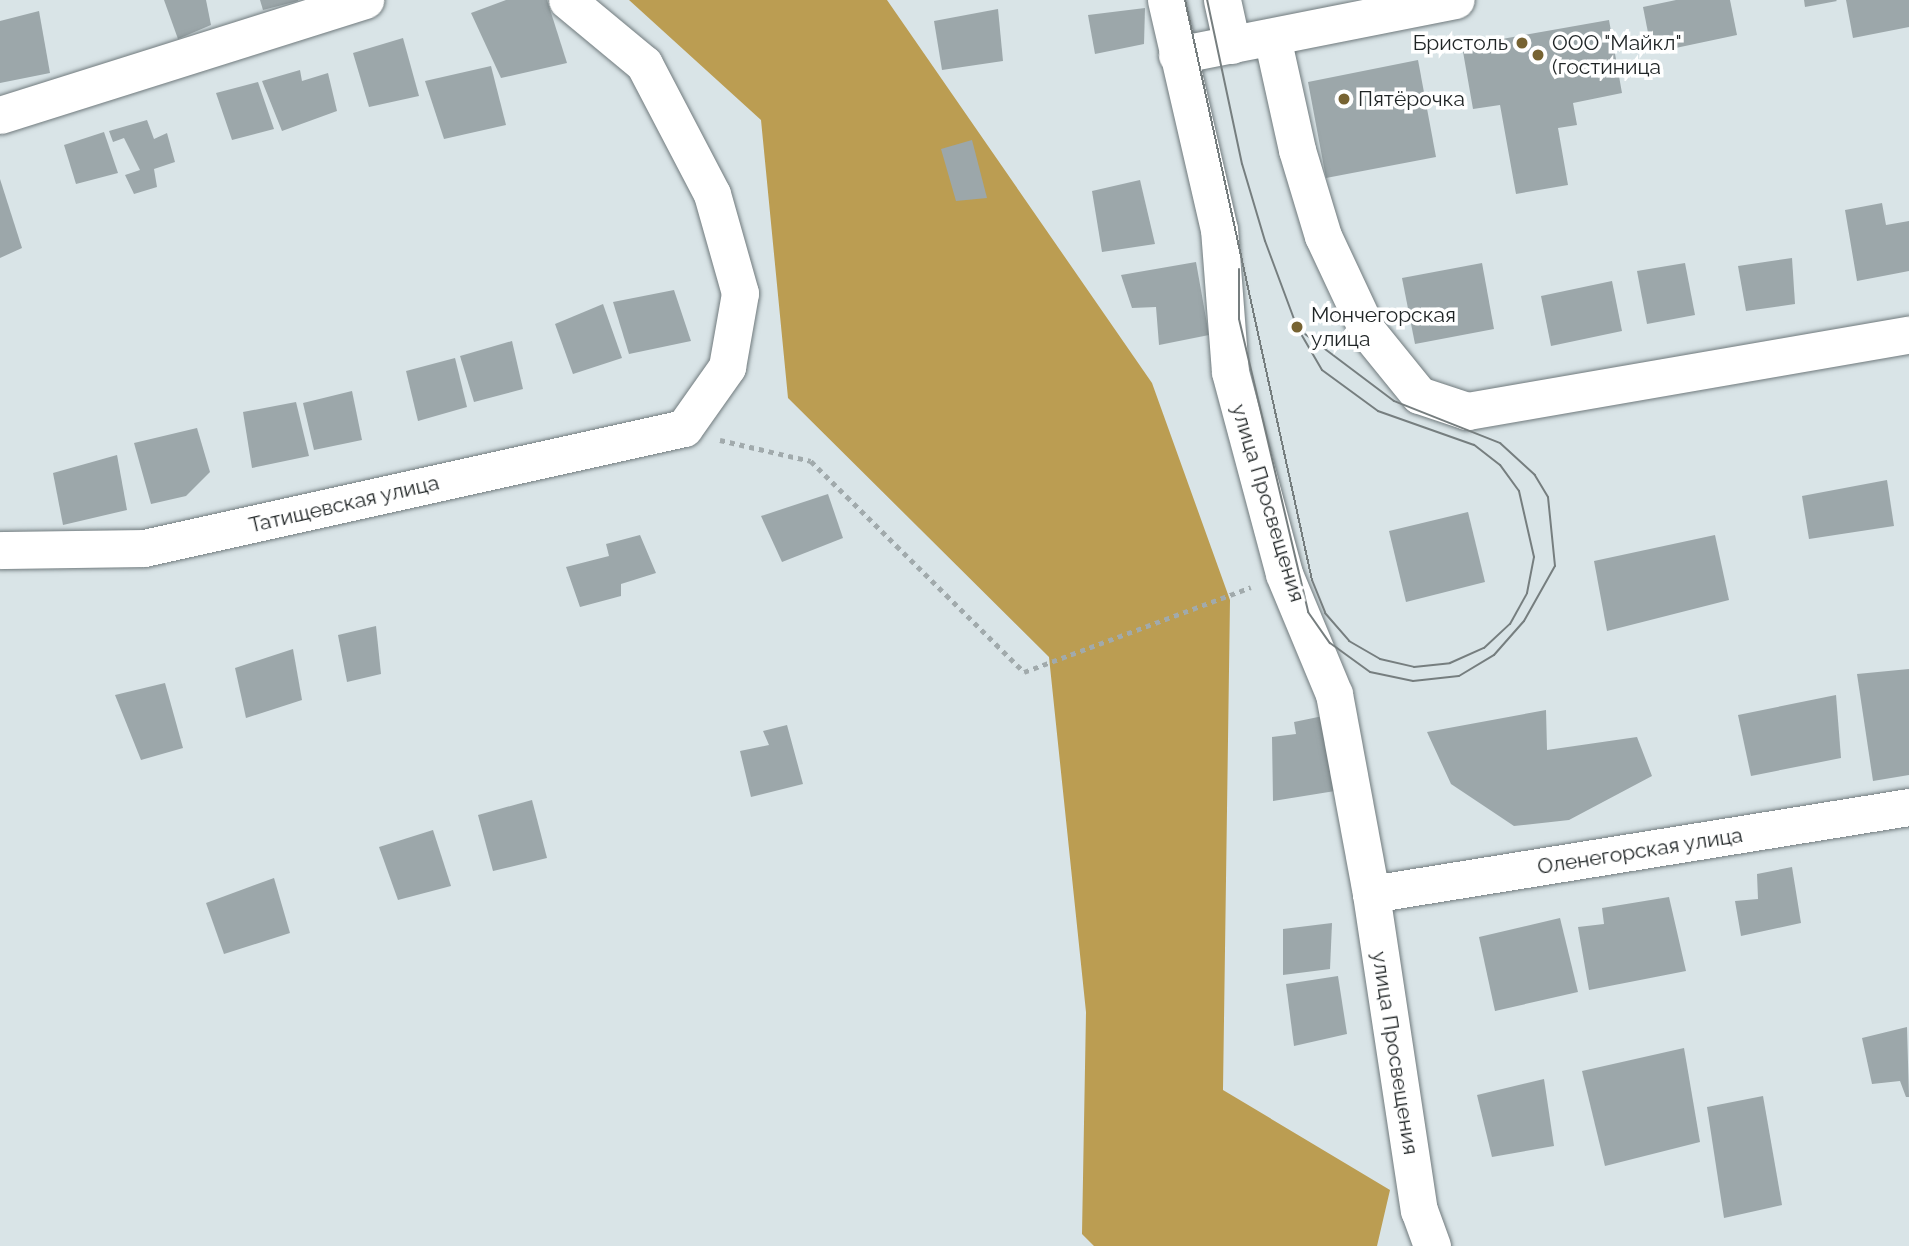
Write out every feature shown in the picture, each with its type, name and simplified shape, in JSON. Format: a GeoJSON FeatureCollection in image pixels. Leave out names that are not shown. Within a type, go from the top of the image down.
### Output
{"type":"FeatureCollection","features":[{"type":"Feature","properties":{"kind":"street"},"geometry":{"type":"LineString","coordinates":[[0,115],[365,0]]}},
{"type":"Feature","properties":{"kind":"street"},"geometry":{"type":"LineString","coordinates":[[567,0],[644,64],[712,194],[740,293],[727,367],[684,428]]}},
{"type":"Feature","properties":{"kind":"street","name":"улица Просвещения"},"geometry":{"type":"LineString","coordinates":[[1166,0],[1219,229],[1230,372],[1284,574],[1334,694],[1371,894],[1419,1210],[1433,1246]]}},
{"type":"Feature","properties":{"kind":"street"},"geometry":{"type":"LineString","coordinates":[[1222,0],[1232,45]]}},
{"type":"Feature","properties":{"kind":"street"},"geometry":{"type":"LineString","coordinates":[[1177,55],[1456,0]]}},
{"type":"Feature","properties":{"kind":"street"},"geometry":{"type":"LineString","coordinates":[[1272,37],[1297,150],[1323,236],[1368,332],[1419,395],[1467,411],[1909,335]]}},
{"type":"Feature","properties":{"kind":"street","name":"Татищевская улица"},"geometry":{"type":"LineString","coordinates":[[0,550],[144,548],[684,428]]}},
{"type":"Feature","properties":{"kind":"street","name":"Оленегорская улица"},"geometry":{"type":"LineString","coordinates":[[1371,894],[1909,807]]}},
{"type":"Feature","properties":{"kind":"path"},"geometry":{"type":"LineString","coordinates":[[684,428],[811,461],[1024,672],[1284,574]]}},
{"type":"Feature","properties":{"kind":"shaded area"},"geometry":{"type":"Polygon","coordinates":[[[629,0],[887,0],[1152,383],[1230,600],[1223,1090],[1390,1190],[1377,1246],[1094,1246],[1082,1234],[1086,1012],[1049,657],[788,398],[761,120],[629,0]]]}},
{"type":"Feature","properties":{"kind":"building"},"geometry":{"type":"Polygon","coordinates":[[[164,0],[206,0],[211,25],[178,39],[164,0]]]}},
{"type":"Feature","properties":{"kind":"building"},"geometry":{"type":"Polygon","coordinates":[[[260,0],[298,0],[298,1],[263,10],[260,0]]]}},
{"type":"Feature","properties":{"kind":"building"},"geometry":{"type":"Polygon","coordinates":[[[506,0],[547,0],[567,63],[501,78],[471,13],[506,0]]]}},
{"type":"Feature","properties":{"kind":"building"},"geometry":{"type":"Polygon","coordinates":[[[1676,0],[1730,0],[1737,35],[1652,53],[1643,7],[1676,0]]]}},
{"type":"Feature","properties":{"kind":"building"},"geometry":{"type":"Polygon","coordinates":[[[1804,0],[1836,0],[1837,1],[1805,7],[1804,0]]]}},
{"type":"Feature","properties":{"kind":"building"},"geometry":{"type":"Polygon","coordinates":[[[1846,0],[1909,0],[1909,27],[1853,38],[1846,0]]]}},
{"type":"Feature","properties":{"kind":"building"},"geometry":{"type":"Polygon","coordinates":[[[1145,8],[1144,44],[1095,54],[1088,15],[1145,8]]]}},
{"type":"Feature","properties":{"kind":"building"},"geometry":{"type":"Polygon","coordinates":[[[998,9],[1003,61],[942,70],[934,21],[998,9]]]}},
{"type":"Feature","properties":{"kind":"building"},"geometry":{"type":"Polygon","coordinates":[[[39,11],[50,73],[0,83],[0,21],[39,11]]]}},
{"type":"Feature","properties":{"kind":"building"},"geometry":{"type":"Polygon","coordinates":[[[1609,20],[1622,93],[1573,103],[1577,125],[1558,128],[1568,185],[1516,194],[1500,105],[1473,109],[1462,46],[1609,20]]]}},
{"type":"Feature","properties":{"kind":"building"},"geometry":{"type":"Polygon","coordinates":[[[403,38],[419,96],[369,107],[353,53],[403,38]]]}},
{"type":"Feature","properties":{"kind":"building"},"geometry":{"type":"Polygon","coordinates":[[[1418,60],[1436,157],[1326,178],[1308,82],[1418,60]]]}},
{"type":"Feature","properties":{"kind":"building"},"geometry":{"type":"Polygon","coordinates":[[[491,66],[506,125],[444,139],[425,81],[491,66]]]}},
{"type":"Feature","properties":{"kind":"building"},"geometry":{"type":"Polygon","coordinates":[[[300,70],[302,81],[328,73],[337,111],[282,131],[262,81],[300,70]]]}},
{"type":"Feature","properties":{"kind":"building"},"geometry":{"type":"Polygon","coordinates":[[[258,82],[274,129],[232,140],[216,93],[258,82]]]}},
{"type":"Feature","properties":{"kind":"building"},"geometry":{"type":"Polygon","coordinates":[[[147,120],[154,139],[167,133],[175,162],[154,169],[157,187],[134,194],[125,175],[140,170],[124,138],[113,142],[109,131],[147,120]]]}},
{"type":"Feature","properties":{"kind":"building"},"geometry":{"type":"Polygon","coordinates":[[[104,132],[118,173],[76,184],[64,145],[104,132]]]}},
{"type":"Feature","properties":{"kind":"building"},"geometry":{"type":"Polygon","coordinates":[[[972,140],[987,198],[956,201],[941,149],[972,140]]]}},
{"type":"Feature","properties":{"kind":"building"},"geometry":{"type":"Polygon","coordinates":[[[0,179],[22,248],[0,258],[0,179]]]}},
{"type":"Feature","properties":{"kind":"building"},"geometry":{"type":"Polygon","coordinates":[[[1140,180],[1155,244],[1102,252],[1092,191],[1140,180]]]}},
{"type":"Feature","properties":{"kind":"building"},"geometry":{"type":"Polygon","coordinates":[[[1882,203],[1886,225],[1909,221],[1909,271],[1857,281],[1845,210],[1882,203]]]}},
{"type":"Feature","properties":{"kind":"building"},"geometry":{"type":"Polygon","coordinates":[[[1792,258],[1795,304],[1746,311],[1738,266],[1792,258]]]}},
{"type":"Feature","properties":{"kind":"building"},"geometry":{"type":"Polygon","coordinates":[[[1196,262],[1209,335],[1159,345],[1156,307],[1132,308],[1121,275],[1196,262]]]}},
{"type":"Feature","properties":{"kind":"building"},"geometry":{"type":"Polygon","coordinates":[[[1482,263],[1494,329],[1415,344],[1402,278],[1482,263]]]}},
{"type":"Feature","properties":{"kind":"building"},"geometry":{"type":"Polygon","coordinates":[[[1685,263],[1695,315],[1647,324],[1637,271],[1685,263]]]}},
{"type":"Feature","properties":{"kind":"building"},"geometry":{"type":"Polygon","coordinates":[[[1612,281],[1622,331],[1551,346],[1541,296],[1612,281]]]}},
{"type":"Feature","properties":{"kind":"building"},"geometry":{"type":"Polygon","coordinates":[[[674,290],[691,341],[629,354],[613,302],[674,290]]]}},
{"type":"Feature","properties":{"kind":"building"},"geometry":{"type":"Polygon","coordinates":[[[603,304],[622,358],[573,374],[555,324],[603,304]]]}},
{"type":"Feature","properties":{"kind":"building"},"geometry":{"type":"Polygon","coordinates":[[[512,341],[523,389],[474,402],[460,356],[512,341]]]}},
{"type":"Feature","properties":{"kind":"building"},"geometry":{"type":"Polygon","coordinates":[[[455,358],[467,407],[418,421],[406,371],[455,358]]]}},
{"type":"Feature","properties":{"kind":"building"},"geometry":{"type":"Polygon","coordinates":[[[352,391],[362,440],[314,450],[303,403],[352,391]]]}},
{"type":"Feature","properties":{"kind":"building"},"geometry":{"type":"Polygon","coordinates":[[[296,402],[309,456],[252,468],[243,412],[296,402]]]}},
{"type":"Feature","properties":{"kind":"building"},"geometry":{"type":"Polygon","coordinates":[[[197,428],[210,472],[186,496],[151,504],[134,443],[197,428]]]}},
{"type":"Feature","properties":{"kind":"building"},"geometry":{"type":"Polygon","coordinates":[[[117,455],[127,510],[63,525],[53,473],[117,455]]]}},
{"type":"Feature","properties":{"kind":"building"},"geometry":{"type":"Polygon","coordinates":[[[1887,480],[1894,526],[1809,539],[1802,496],[1887,480]]]}},
{"type":"Feature","properties":{"kind":"building"},"geometry":{"type":"Polygon","coordinates":[[[828,494],[843,538],[782,562],[761,516],[828,494]]]}},
{"type":"Feature","properties":{"kind":"building"},"geometry":{"type":"Polygon","coordinates":[[[1468,512],[1485,582],[1406,602],[1389,531],[1468,512]]]}},
{"type":"Feature","properties":{"kind":"building"},"geometry":{"type":"Polygon","coordinates":[[[640,535],[656,573],[621,584],[621,596],[580,607],[566,567],[609,556],[606,544],[640,535]]]}},
{"type":"Feature","properties":{"kind":"building"},"geometry":{"type":"Polygon","coordinates":[[[1715,535],[1729,600],[1607,631],[1594,561],[1715,535]]]}},
{"type":"Feature","properties":{"kind":"building"},"geometry":{"type":"Polygon","coordinates":[[[376,626],[381,674],[347,682],[338,635],[376,626]]]}},
{"type":"Feature","properties":{"kind":"building"},"geometry":{"type":"Polygon","coordinates":[[[293,649],[302,700],[246,718],[235,668],[293,649]]]}},
{"type":"Feature","properties":{"kind":"building"},"geometry":{"type":"Polygon","coordinates":[[[1909,669],[1909,775],[1873,781],[1857,674],[1909,669]]]}},
{"type":"Feature","properties":{"kind":"building"},"geometry":{"type":"Polygon","coordinates":[[[165,683],[183,748],[141,760],[115,695],[165,683]]]}},
{"type":"Feature","properties":{"kind":"building"},"geometry":{"type":"Polygon","coordinates":[[[1836,695],[1841,758],[1751,776],[1738,715],[1836,695]]]}},
{"type":"Feature","properties":{"kind":"building"},"geometry":{"type":"Polygon","coordinates":[[[1546,710],[1547,750],[1637,737],[1652,776],[1569,820],[1514,826],[1451,784],[1427,732],[1546,710]]]}},
{"type":"Feature","properties":{"kind":"building"},"geometry":{"type":"Polygon","coordinates":[[[1323,716],[1335,791],[1273,801],[1272,737],[1296,734],[1294,722],[1323,716]]]}},
{"type":"Feature","properties":{"kind":"building"},"geometry":{"type":"Polygon","coordinates":[[[787,725],[803,784],[751,797],[740,751],[769,745],[763,731],[787,725]]]}},
{"type":"Feature","properties":{"kind":"building"},"geometry":{"type":"Polygon","coordinates":[[[532,800],[547,858],[493,871],[478,815],[532,800]]]}},
{"type":"Feature","properties":{"kind":"building"},"geometry":{"type":"Polygon","coordinates":[[[433,830],[451,886],[398,900],[379,847],[433,830]]]}},
{"type":"Feature","properties":{"kind":"building"},"geometry":{"type":"Polygon","coordinates":[[[1792,867],[1801,923],[1741,936],[1735,901],[1758,899],[1757,874],[1792,867]]]}},
{"type":"Feature","properties":{"kind":"building"},"geometry":{"type":"Polygon","coordinates":[[[274,878],[290,933],[224,954],[206,903],[274,878]]]}},
{"type":"Feature","properties":{"kind":"building"},"geometry":{"type":"Polygon","coordinates":[[[1669,897],[1686,971],[1589,990],[1578,927],[1604,924],[1602,908],[1669,897]]]}},
{"type":"Feature","properties":{"kind":"building"},"geometry":{"type":"Polygon","coordinates":[[[1560,918],[1578,992],[1495,1011],[1479,937],[1560,918]]]}},
{"type":"Feature","properties":{"kind":"building"},"geometry":{"type":"Polygon","coordinates":[[[1332,923],[1330,969],[1283,975],[1283,929],[1332,923]]]}},
{"type":"Feature","properties":{"kind":"building"},"geometry":{"type":"Polygon","coordinates":[[[1338,976],[1347,1034],[1294,1046],[1286,984],[1338,976]]]}},
{"type":"Feature","properties":{"kind":"building"},"geometry":{"type":"Polygon","coordinates":[[[1907,1027],[1909,1097],[1906,1097],[1900,1081],[1872,1084],[1862,1038],[1907,1027]]]}},
{"type":"Feature","properties":{"kind":"building"},"geometry":{"type":"Polygon","coordinates":[[[1684,1048],[1700,1142],[1605,1166],[1582,1071],[1684,1048]]]}},
{"type":"Feature","properties":{"kind":"building"},"geometry":{"type":"Polygon","coordinates":[[[1544,1079],[1554,1146],[1492,1157],[1477,1095],[1544,1079]]]}},
{"type":"Feature","properties":{"kind":"building"},"geometry":{"type":"Polygon","coordinates":[[[1763,1096],[1782,1205],[1724,1218],[1707,1107],[1763,1096]]]}},
{"type":"Feature","properties":{"kind":"tram line"},"geometry":{"type":"LineString","coordinates":[[1185,0],[1312,580],[1325,613],[1349,641],[1380,659],[1414,667],[1450,663],[1484,648],[1510,624],[1527,593],[1534,557],[1519,491],[1500,465],[1474,445],[1378,411],[1322,370],[1297,327],[1265,241],[1242,164],[1207,0]]}},
{"type":"Feature","properties":{"kind":"tram line"},"geometry":{"type":"LineString","coordinates":[[1239,269],[1239,319],[1308,612],[1330,643],[1370,672],[1413,681],[1459,676],[1494,655],[1524,621],[1555,566],[1548,497],[1535,475],[1500,443],[1394,401],[1305,334]]}},
{"type":"Feature","properties":{"kind":"place","name":"Бристоль"},"geometry":{"type":"Point","coordinates":[1522,43]}},
{"type":"Feature","properties":{"kind":"place","name":"ООО \"Майкл\" (гостиница"},"geometry":{"type":"Point","coordinates":[1538,55]}},
{"type":"Feature","properties":{"kind":"place","name":"Пятёрочка"},"geometry":{"type":"Point","coordinates":[1344,99]}},
{"type":"Feature","properties":{"kind":"place","name":"Мончегорская улица"},"geometry":{"type":"Point","coordinates":[1297,327]}}]}
